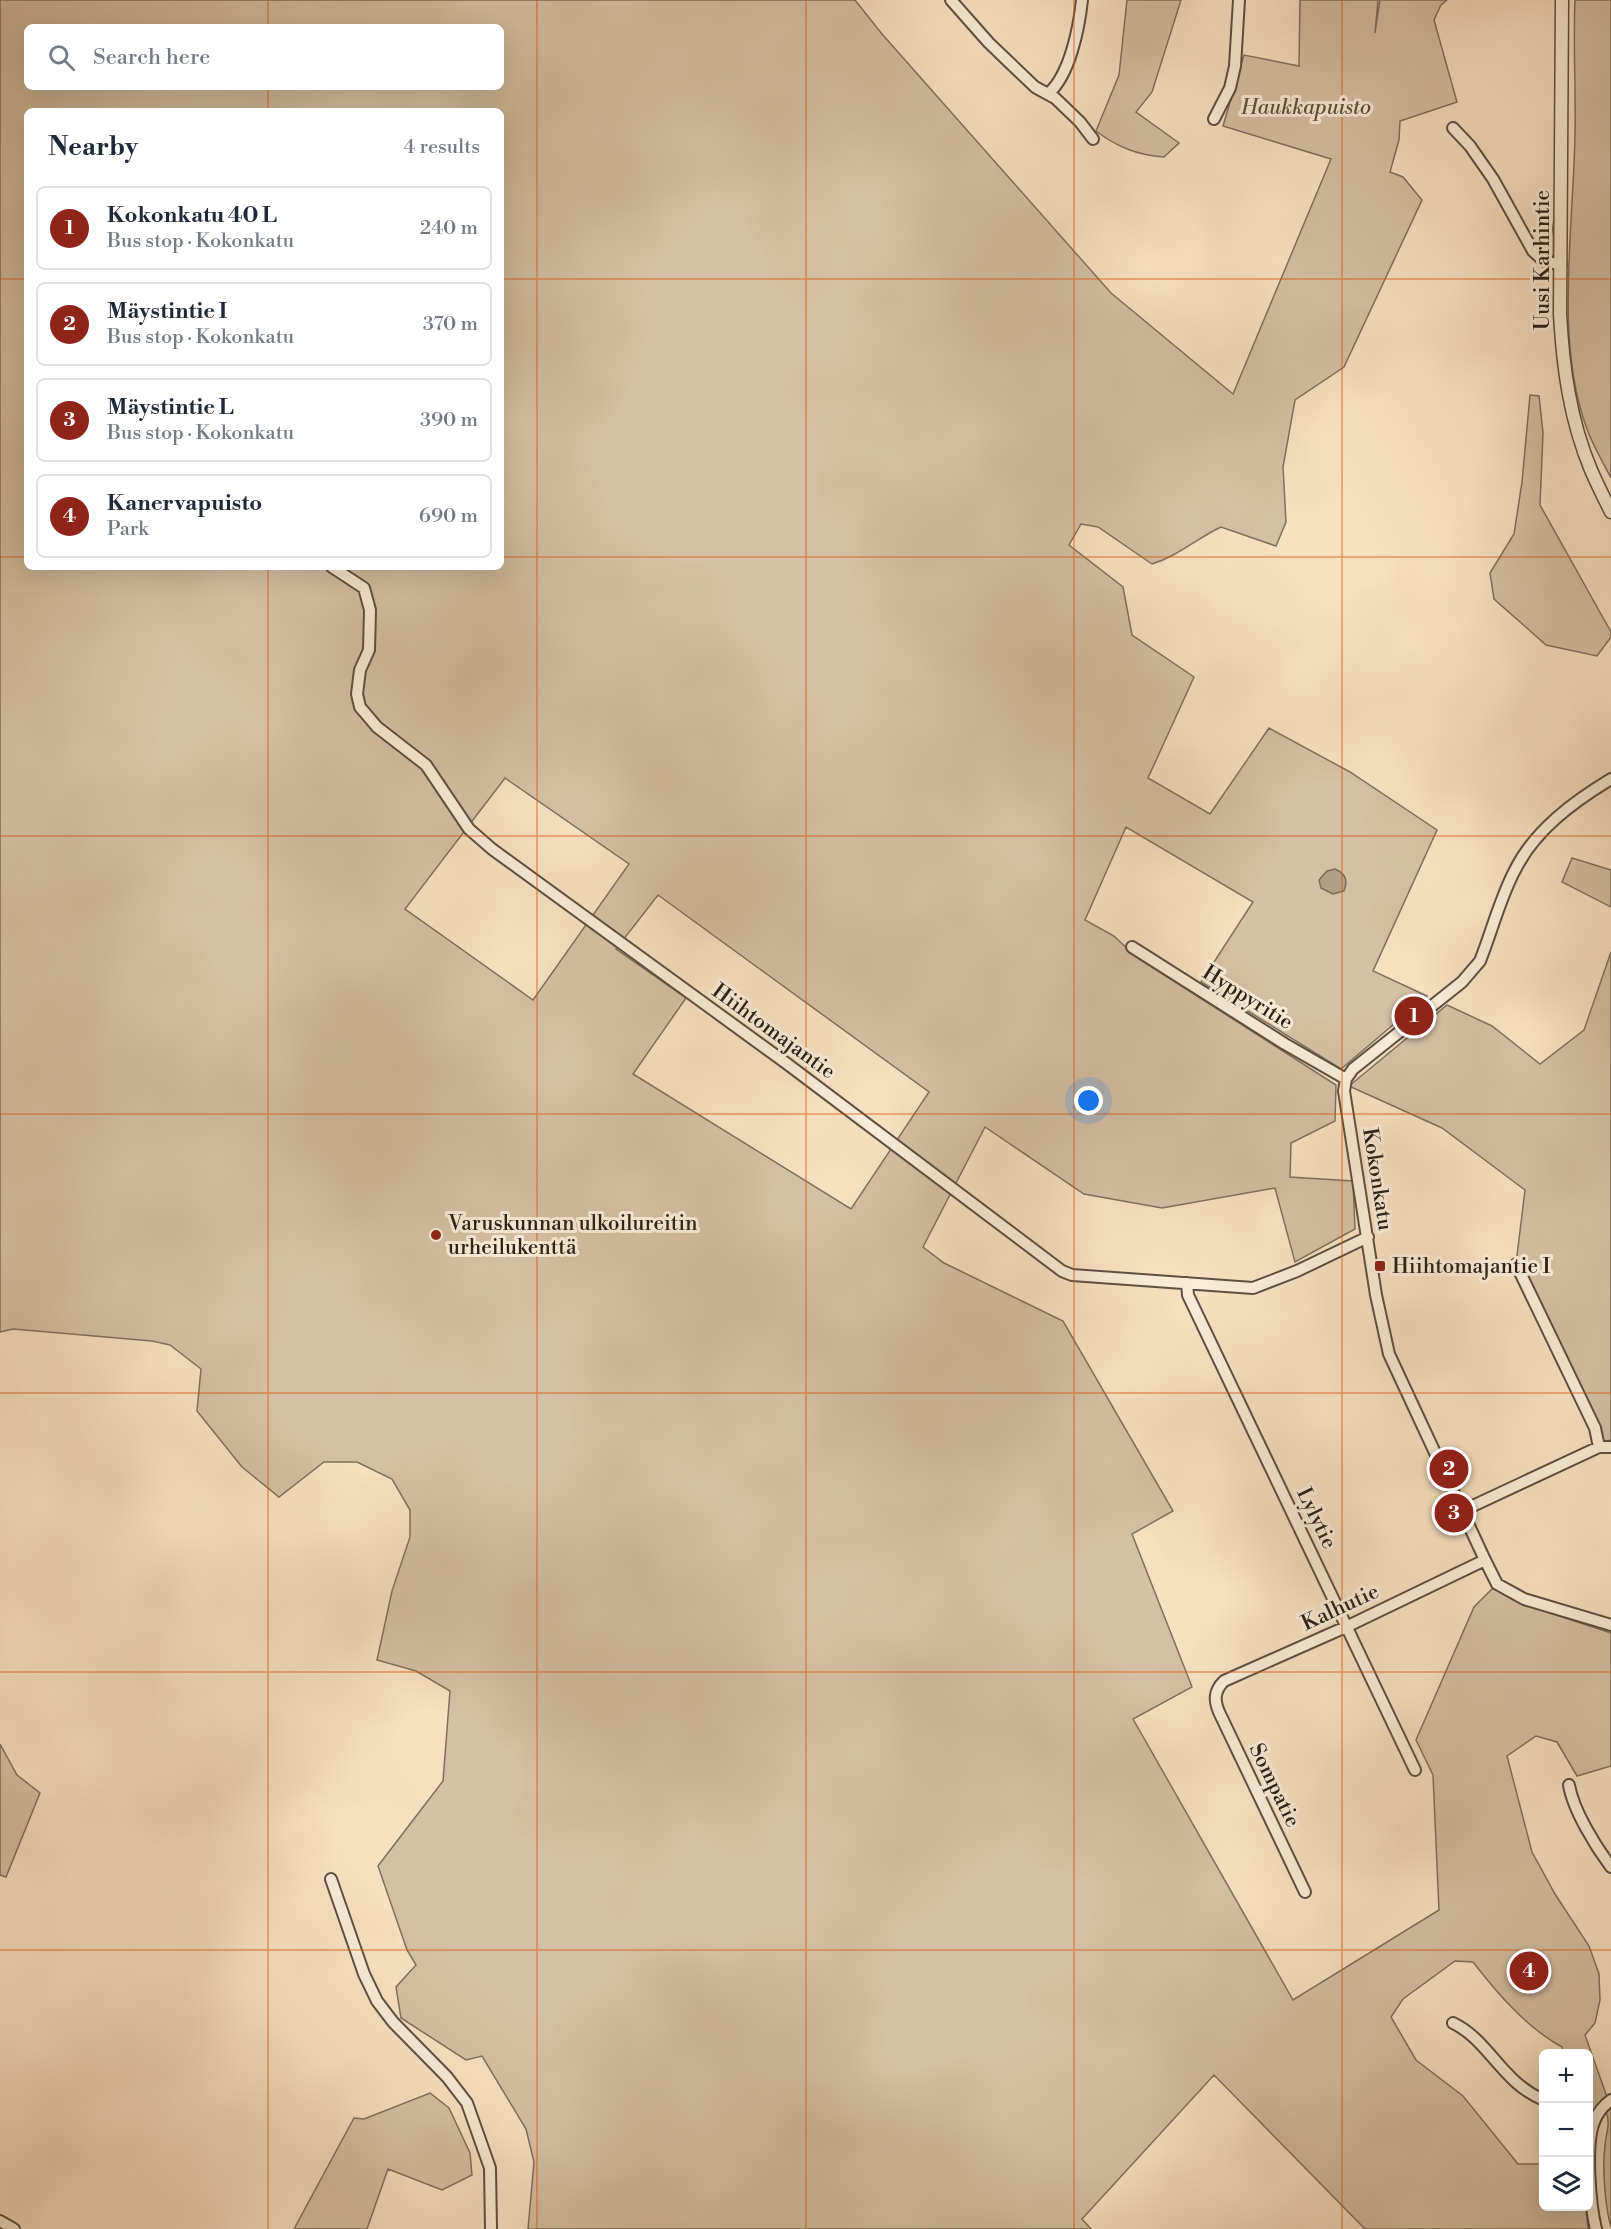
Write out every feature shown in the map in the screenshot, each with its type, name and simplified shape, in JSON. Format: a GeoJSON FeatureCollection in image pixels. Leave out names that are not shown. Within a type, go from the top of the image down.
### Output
{"type":"FeatureCollection","features":[{"type":"Feature","properties":{"kind":"street"},"geometry":{"type":"LineString","coordinates":[[951,0],[989,43],[1035,87],[1049,93],[1080,122],[1093,139]]}},
{"type":"Feature","properties":{"kind":"street"},"geometry":{"type":"LineString","coordinates":[[1049,93],[1058,85],[1064,74],[1082,0]]}},
{"type":"Feature","properties":{"kind":"street"},"geometry":{"type":"LineString","coordinates":[[1214,119],[1230,88],[1235,66],[1239,0]]}},
{"type":"Feature","properties":{"kind":"street","name":"Uusi Karhintie"},"geometry":{"type":"LineString","coordinates":[[1562,0],[1563,355],[1569,397],[1590,469],[1611,512]]}},
{"type":"Feature","properties":{"kind":"street"},"geometry":{"type":"LineString","coordinates":[[1453,129],[1470,146],[1493,179],[1533,251],[1544,261],[1561,265]]}},
{"type":"Feature","properties":{"kind":"street","name":"Hiihtomajantie"},"geometry":{"type":"LineString","coordinates":[[336,570],[363,588],[370,610],[369,650],[360,670],[357,694],[360,706],[377,726],[426,765],[468,829],[492,849],[795,1070],[1062,1271],[1072,1275],[1253,1288],[1297,1271],[1368,1237]]}},
{"type":"Feature","properties":{"kind":"street"},"geometry":{"type":"LineString","coordinates":[[1346,1079],[1362,1061],[1393,1039],[1467,977],[1480,961],[1522,855],[1549,824],[1587,794],[1611,779]]}},
{"type":"Feature","properties":{"kind":"street","name":"Hyppyritie"},"geometry":{"type":"LineString","coordinates":[[1132,947],[1346,1079]]}},
{"type":"Feature","properties":{"kind":"street","name":"Kokonkatu"},"geometry":{"type":"LineString","coordinates":[[1346,1079],[1344,1091],[1347,1111],[1376,1295],[1389,1354],[1485,1560],[1497,1584],[1524,1599],[1611,1625]]}},
{"type":"Feature","properties":{"kind":"street"},"geometry":{"type":"LineString","coordinates":[[1516,1264],[1595,1428],[1599,1447]]}},
{"type":"Feature","properties":{"kind":"street","name":"Lylytie"},"geometry":{"type":"LineString","coordinates":[[1187,1283],[1188,1295],[1415,1770]]}},
{"type":"Feature","properties":{"kind":"street"},"geometry":{"type":"LineString","coordinates":[[1462,1511],[1599,1447],[1611,1447]]}},
{"type":"Feature","properties":{"kind":"street","name":"Kalhutie"},"geometry":{"type":"LineString","coordinates":[[1215,1693],[1224,1681],[1348,1626],[1485,1560]]}},
{"type":"Feature","properties":{"kind":"street","name":"Sompatie"},"geometry":{"type":"LineString","coordinates":[[1215,1693],[1214,1701],[1305,1892]]}},
{"type":"Feature","properties":{"kind":"street"},"geometry":{"type":"LineString","coordinates":[[1569,1785],[1571,1796],[1600,1852],[1611,1867]]}},
{"type":"Feature","properties":{"kind":"street"},"geometry":{"type":"LineString","coordinates":[[331,1879],[364,1974],[377,2001],[393,2022],[447,2077],[467,2103],[490,2168],[491,2229]]}},
{"type":"Feature","properties":{"kind":"street"},"geometry":{"type":"LineString","coordinates":[[1453,2023],[1467,2029],[1520,2087],[1539,2097]]}},
{"type":"Feature","properties":{"kind":"street"},"geometry":{"type":"LineString","coordinates":[[1593,2117],[1611,2100]]}},
{"type":"Feature","properties":{"kind":"street"},"geometry":{"type":"LineString","coordinates":[[1590,2157],[1592,2203],[1596,2229]]}},
{"type":"Feature","properties":{"kind":"street"},"geometry":{"type":"LineString","coordinates":[[0,2221],[14,2229]]}},
{"type":"Feature","properties":{"kind":"green space","name":"Haukkapuisto"},"geometry":{"type":"Polygon","coordinates":[[[0,0],[855,0],[882,34],[1111,293],[1233,394],[1331,159],[1223,126],[1244,55],[1299,66],[1300,0],[1378,0],[1375,33],[1380,0],[1447,0],[1441,5],[1434,20],[1457,102],[1400,121],[1399,140],[1390,172],[1403,177],[1422,200],[1344,367],[1295,400],[1283,467],[1286,522],[1276,546],[1221,527],[1170,557],[1152,564],[1098,527],[1081,524],[1069,545],[1123,587],[1132,635],[1194,677],[1148,778],[1210,814],[1269,728],[1350,772],[1437,830],[1373,971],[1427,996],[1341,1069],[1201,982],[1253,902],[1126,827],[1085,920],[1114,936],[1136,957],[1336,1085],[1335,1121],[1291,1143],[1290,1177],[1353,1181],[1355,1229],[1295,1262],[1275,1188],[1162,1208],[1084,1194],[985,1127],[923,1247],[944,1263],[1063,1321],[1173,1511],[1132,1534],[1192,1687],[1133,1719],[1293,2000],[1439,1910],[1433,1775],[1416,1740],[1474,1607],[1494,1587],[1520,1603],[1611,1633],[1611,1766],[1577,1776],[1557,1742],[1536,1736],[1507,1756],[1532,1852],[1555,1894],[1589,1946],[1599,1974],[1600,2000],[1595,2023],[1585,2035],[1590,2049],[1562,2049],[1513,2009],[1473,1962],[1455,1961],[1403,1999],[1391,2017],[1416,2060],[1463,2096],[1518,2164],[1539,2164],[1539,2211],[1586,2211],[1588,2229],[1365,2229],[1214,2075],[1082,2219],[1091,2229],[528,2229],[534,2162],[526,2129],[482,2056],[466,2060],[401,2018],[396,1987],[416,1965],[407,1950],[378,1866],[443,1781],[450,1691],[416,1671],[377,1660],[392,1591],[410,1537],[410,1510],[392,1479],[357,1462],[324,1462],[279,1497],[242,1467],[197,1411],[201,1369],[170,1345],[152,1341],[13,1329],[0,1332],[0,0]],[[505,778],[405,909],[533,1000],[629,864],[505,778]],[[658,895],[616,949],[686,998],[633,1074],[851,1209],[929,1092],[658,895]]]}},
{"type":"Feature","properties":{"kind":"green space"},"geometry":{"type":"Polygon","coordinates":[[[1127,0],[1181,0],[1152,92],[1136,112],[1179,143],[1164,157],[1128,149],[1096,131],[1119,75],[1127,0]]]}},
{"type":"Feature","properties":{"kind":"green space"},"geometry":{"type":"Polygon","coordinates":[[[1575,0],[1611,0],[1611,478],[1587,429],[1577,395],[1568,321],[1575,133],[1575,0]]]}},
{"type":"Feature","properties":{"kind":"green space"},"geometry":{"type":"Polygon","coordinates":[[[1554,219],[1556,219],[1555,255],[1548,258],[1554,219]]]}},
{"type":"Feature","properties":{"kind":"green space"},"geometry":{"type":"Polygon","coordinates":[[[1530,395],[1539,396],[1543,433],[1540,505],[1611,632],[1611,637],[1597,656],[1546,645],[1494,599],[1490,573],[1514,534],[1522,482],[1530,395]]]}},
{"type":"Feature","properties":{"kind":"green space"},"geometry":{"type":"Polygon","coordinates":[[[1572,858],[1611,870],[1611,907],[1562,882],[1572,858]]]}},
{"type":"Feature","properties":{"kind":"green space"},"geometry":{"type":"Polygon","coordinates":[[[1611,952],[1611,1439],[1599,1447],[1516,1264],[1525,1190],[1442,1128],[1349,1086],[1447,1005],[1492,1026],[1540,1064],[1584,1030],[1611,952]]]}},
{"type":"Feature","properties":{"kind":"green space"},"geometry":{"type":"Polygon","coordinates":[[[0,1744],[17,1775],[40,1793],[6,1877],[0,1875],[0,1744]]]}},
{"type":"Feature","properties":{"kind":"green space"},"geometry":{"type":"Polygon","coordinates":[[[1593,2058],[1607,2097],[1593,2111],[1593,2058]]]}},
{"type":"Feature","properties":{"kind":"green space"},"geometry":{"type":"Polygon","coordinates":[[[430,2093],[449,2108],[470,2153],[472,2175],[442,2190],[388,2169],[367,2229],[294,2229],[354,2118],[364,2119],[430,2093]]]}},
{"type":"Feature","properties":{"kind":"green space"},"geometry":{"type":"Polygon","coordinates":[[[1610,2107],[1611,2227],[1604,2164],[1608,2124],[1606,2112],[1610,2107]]]}},
{"type":"Feature","properties":{"kind":"shaded area"},"geometry":{"type":"Polygon","coordinates":[[[1335,869],[1344,875],[1346,884],[1344,891],[1333,894],[1321,888],[1319,880],[1327,871],[1335,869]]]}},
{"type":"Feature","properties":{"kind":"place","name":"Kokonkatu 40 L"},"geometry":{"type":"Point","coordinates":[1414,1016]}},
{"type":"Feature","properties":{"kind":"place","name":"Varuskunnan ulkoilureitin urheilukenttä"},"geometry":{"type":"Point","coordinates":[436,1235]}},
{"type":"Feature","properties":{"kind":"place","name":"Hiihtomajantie I"},"geometry":{"type":"Point","coordinates":[1380,1266]}},
{"type":"Feature","properties":{"kind":"place","name":"Mäystintie I"},"geometry":{"type":"Point","coordinates":[1449,1469]}},
{"type":"Feature","properties":{"kind":"place","name":"Mäystintie L"},"geometry":{"type":"Point","coordinates":[1454,1513]}},
{"type":"Feature","properties":{"kind":"place","name":"Kanervapuisto"},"geometry":{"type":"Point","coordinates":[1529,1971]}}]}
